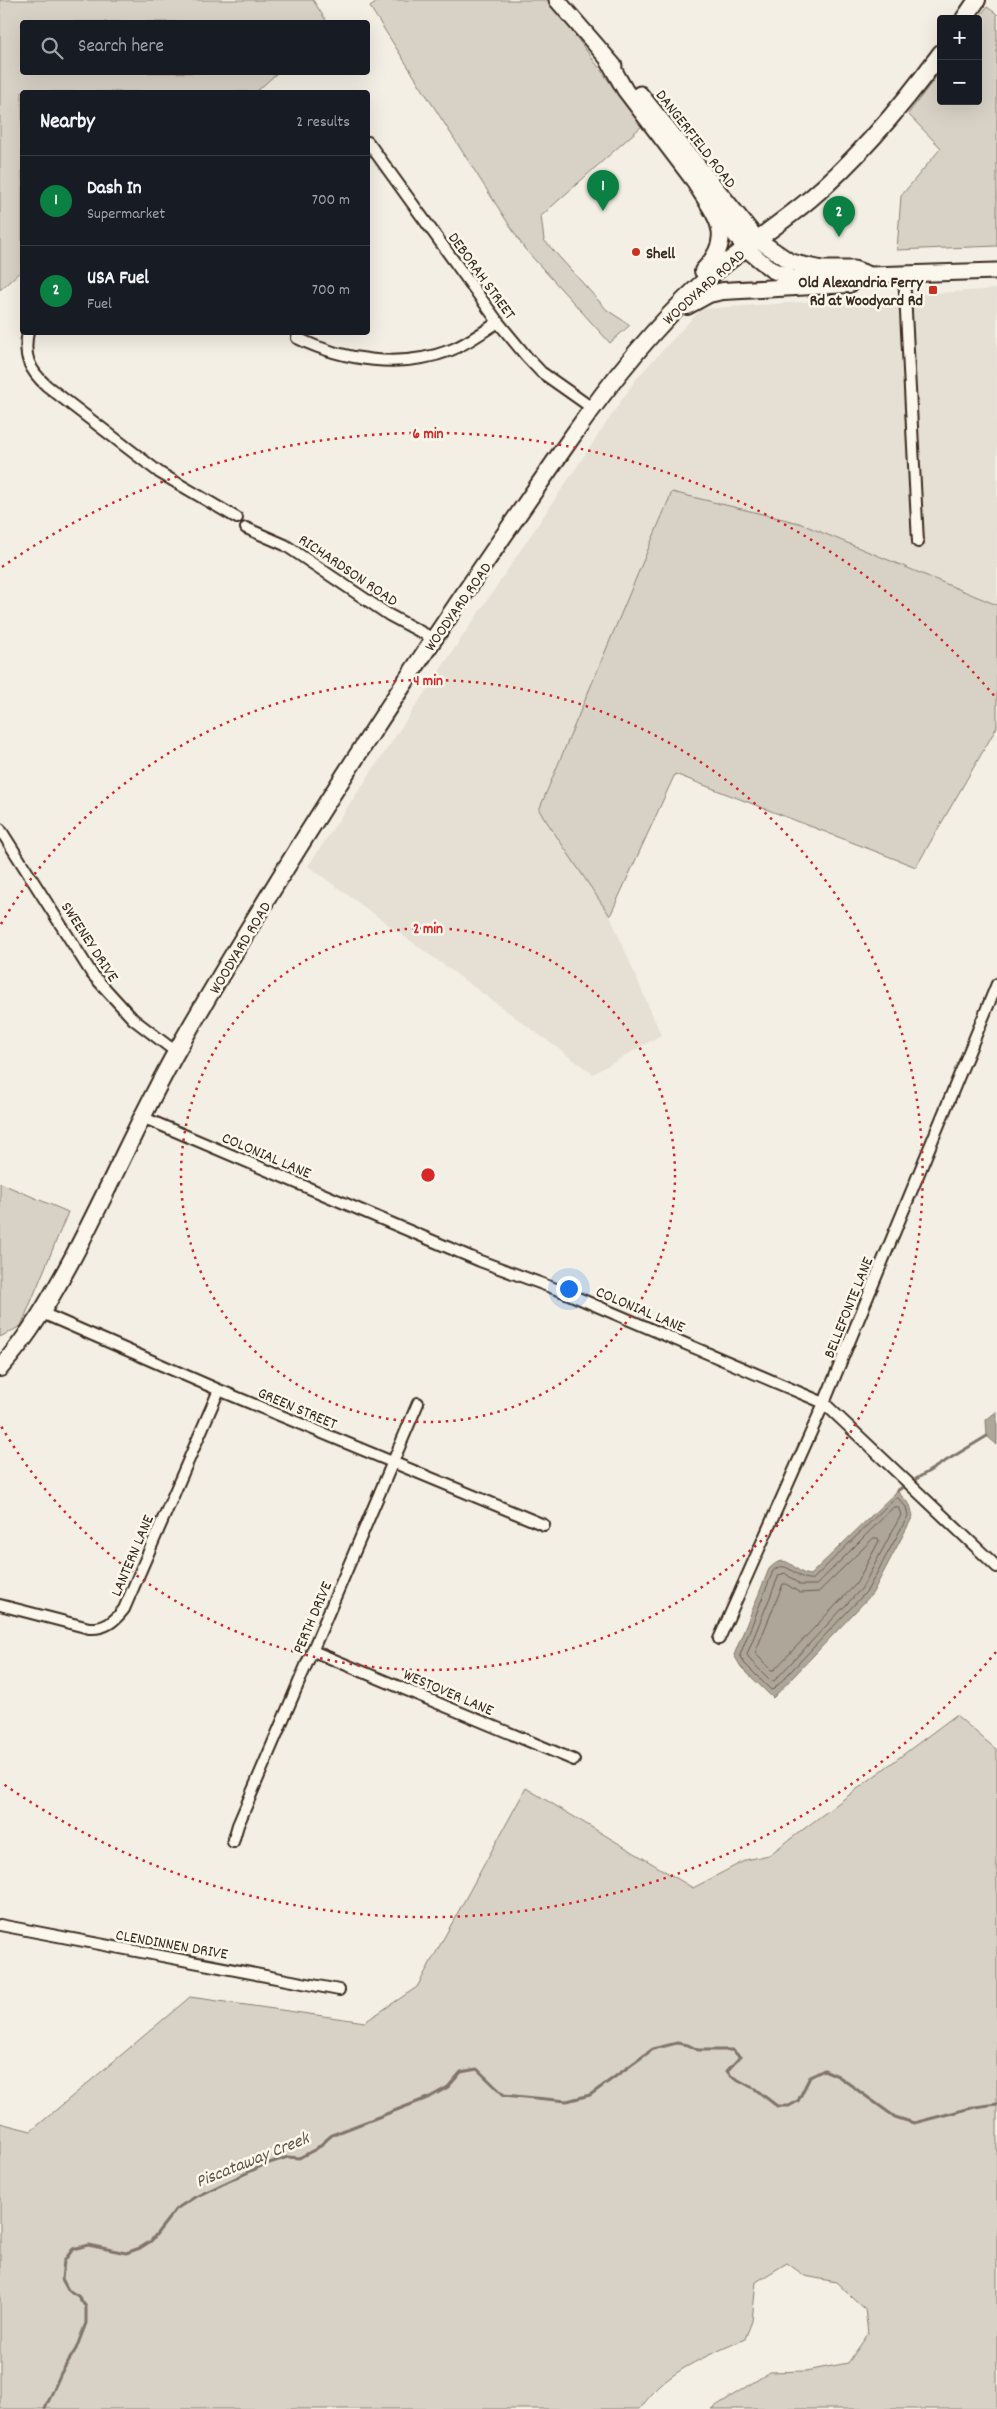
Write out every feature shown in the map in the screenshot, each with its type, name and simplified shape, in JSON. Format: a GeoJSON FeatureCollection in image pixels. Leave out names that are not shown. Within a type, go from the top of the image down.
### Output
{"type":"FeatureCollection","features":[{"type":"Feature","properties":{"kind":"main road"},"geometry":{"type":"LineString","coordinates":[[967,15],[977,0]]}},
{"type":"Feature","properties":{"kind":"main road","name":"WOODYARD ROAD"},"geometry":{"type":"LineString","coordinates":[[0,1368],[16,1350],[42,1313],[104,1196],[176,1052],[328,801],[434,639],[592,408],[666,319],[701,284],[836,176],[891,116],[937,58]]}},
{"type":"Feature","properties":{"kind":"main road"},"geometry":{"type":"LineString","coordinates":[[666,319],[717,254],[720,245],[721,226],[696,184]]}},
{"type":"Feature","properties":{"kind":"main road"},"geometry":{"type":"LineString","coordinates":[[666,319],[709,294],[724,291],[848,284]]}},
{"type":"Feature","properties":{"kind":"street","name":"DANGERFIELD ROAD"},"geometry":{"type":"LineString","coordinates":[[557,0],[660,118],[727,204],[751,243]]}},
{"type":"Feature","properties":{"kind":"street","name":"DANGERFIELD ROAD"},"geometry":{"type":"LineString","coordinates":[[608,60],[625,90],[696,184],[751,243]]}},
{"type":"Feature","properties":{"kind":"street","name":"DEBORAH STREET"},"geometry":{"type":"LineString","coordinates":[[370,145],[498,322],[535,366],[592,408]]}},
{"type":"Feature","properties":{"kind":"street"},"geometry":{"type":"LineString","coordinates":[[751,243],[798,264],[822,269],[854,269],[870,275]]}},
{"type":"Feature","properties":{"kind":"street"},"geometry":{"type":"LineString","coordinates":[[751,243],[760,262],[782,276],[848,284],[870,275],[997,271]]}},
{"type":"Feature","properties":{"kind":"street"},"geometry":{"type":"LineString","coordinates":[[904,274],[918,542]]}},
{"type":"Feature","properties":{"kind":"street"},"geometry":{"type":"LineString","coordinates":[[297,338],[320,349],[350,356],[372,360],[407,360],[430,357],[453,349],[498,322]]}},
{"type":"Feature","properties":{"kind":"street"},"geometry":{"type":"LineString","coordinates":[[27,335],[25,346],[30,370],[47,386],[160,473],[237,518]]}},
{"type":"Feature","properties":{"kind":"street","name":"RICHARDSON ROAD"},"geometry":{"type":"LineString","coordinates":[[246,528],[285,545],[358,595],[434,639]]}},
{"type":"Feature","properties":{"kind":"street","name":"SWEENEY DRIVE"},"geometry":{"type":"LineString","coordinates":[[0,829],[97,980],[133,1019],[176,1052]]}},
{"type":"Feature","properties":{"kind":"street","name":"BELLEFONTE LANE"},"geometry":{"type":"LineString","coordinates":[[719,1639],[824,1403],[997,984]]}},
{"type":"Feature","properties":{"kind":"street","name":"COLONIAL LANE"},"geometry":{"type":"LineString","coordinates":[[142,1117],[480,1261],[564,1292],[824,1403],[997,1567]]}},
{"type":"Feature","properties":{"kind":"street","name":"GREEN STREET"},"geometry":{"type":"LineString","coordinates":[[42,1313],[218,1390],[544,1525]]}},
{"type":"Feature","properties":{"kind":"street","name":"LANTERN LANE"},"geometry":{"type":"LineString","coordinates":[[0,1605],[89,1628],[104,1627],[117,1618],[124,1609],[218,1390]]}},
{"type":"Feature","properties":{"kind":"street","name":"PERTH DRIVE"},"geometry":{"type":"LineString","coordinates":[[233,1842],[238,1826],[418,1403]]}},
{"type":"Feature","properties":{"kind":"street","name":"WESTOVER LANE"},"geometry":{"type":"LineString","coordinates":[[313,1651],[574,1760]]}},
{"type":"Feature","properties":{"kind":"street","name":"CLENDINNEN DRIVE"},"geometry":{"type":"LineString","coordinates":[[0,1925],[339,1990]]}},
{"type":"Feature","properties":{"kind":"shaded area"},"geometry":{"type":"Polygon","coordinates":[[[0,0],[313,0],[326,20],[20,20],[20,75],[275,75],[258,90],[20,90],[20,272],[0,290],[0,0]]]}},
{"type":"Feature","properties":{"kind":"shaded area"},"geometry":{"type":"Polygon","coordinates":[[[380,0],[549,0],[642,126],[541,216],[544,240],[607,310],[630,325],[610,343],[524,248],[370,7],[380,0]]]}},
{"type":"Feature","properties":{"kind":"shaded area"},"geometry":{"type":"Polygon","coordinates":[[[987,7],[997,14],[997,246],[897,250],[901,196],[941,148],[908,114],[937,75],[937,105],[982,105],[981,15],[987,7]]]}},
{"type":"Feature","properties":{"kind":"shaded area"},"geometry":{"type":"Polygon","coordinates":[[[997,289],[997,605],[799,523],[672,493],[539,809],[610,916],[661,1035],[593,1074],[308,866],[636,379],[701,309],[997,289]]]}},
{"type":"Feature","properties":{"kind":"shaded area"},"geometry":{"type":"Polygon","coordinates":[[[672,492],[799,523],[997,605],[997,727],[916,867],[675,774],[610,916],[539,810],[672,492]]]}},
{"type":"Feature","properties":{"kind":"shaded area"},"geometry":{"type":"Polygon","coordinates":[[[0,1183],[68,1212],[21,1326],[0,1337],[0,1183]]]}},
{"type":"Feature","properties":{"kind":"shaded area"},"geometry":{"type":"Polygon","coordinates":[[[956,1715],[997,1750],[997,2409],[711,2409],[770,2372],[806,2371],[848,2363],[868,2334],[865,2309],[836,2282],[805,2276],[787,2263],[756,2282],[752,2321],[745,2339],[700,2359],[674,2375],[662,2384],[640,2409],[0,2409],[0,2123],[31,2131],[190,1997],[365,2022],[417,1987],[526,1788],[693,1888],[746,1860],[769,1855],[956,1715]]]}},
{"type":"Feature","properties":{"kind":"water"},"geometry":{"type":"Polygon","coordinates":[[[997,1411],[997,1445],[987,1436],[986,1420],[997,1411]]]}},
{"type":"Feature","properties":{"kind":"water"},"geometry":{"type":"Polygon","coordinates":[[[897,1491],[910,1505],[913,1516],[872,1594],[773,1698],[741,1667],[734,1655],[769,1569],[781,1561],[791,1564],[804,1574],[810,1575],[897,1491]]]}},
{"type":"Feature","properties":{"kind":"waterway"},"geometry":{"type":"LineString","coordinates":[[916,1479],[987,1436]]}},
{"type":"Feature","properties":{"kind":"waterway"},"geometry":{"type":"LineString","coordinates":[[897,1491],[904,1486]]}},
{"type":"Feature","properties":{"kind":"waterway","name":"Piscataway Creek"},"geometry":{"type":"LineString","coordinates":[[45,2409],[61,2373],[76,2349],[86,2323],[86,2307],[78,2296],[68,2290],[62,2279],[64,2261],[73,2249],[88,2245],[126,2253],[140,2248],[151,2241],[176,2209],[195,2197],[266,2164],[288,2157],[299,2158],[316,2149],[332,2135],[430,2097],[448,2087],[461,2072],[477,2069],[504,2095],[567,2101],[590,2095],[653,2049],[677,2043],[688,2045],[698,2050],[732,2050],[740,2057],[727,2071],[731,2076],[755,2089],[777,2106],[789,2106],[798,2101],[810,2077],[824,2070],[838,2076],[895,2117],[914,2123],[975,2107],[997,2104]]}},
{"type":"Feature","properties":{"kind":"place","name":"Dash In"},"geometry":{"type":"Point","coordinates":[603,211]}},
{"type":"Feature","properties":{"kind":"place","name":"USA Fuel"},"geometry":{"type":"Point","coordinates":[839,237]}},
{"type":"Feature","properties":{"kind":"place","name":"Shell"},"geometry":{"type":"Point","coordinates":[636,252]}},
{"type":"Feature","properties":{"kind":"place","name":"Old Alexandria Ferry Rd at Woodyard Rd"},"geometry":{"type":"Point","coordinates":[933,290]}}]}
